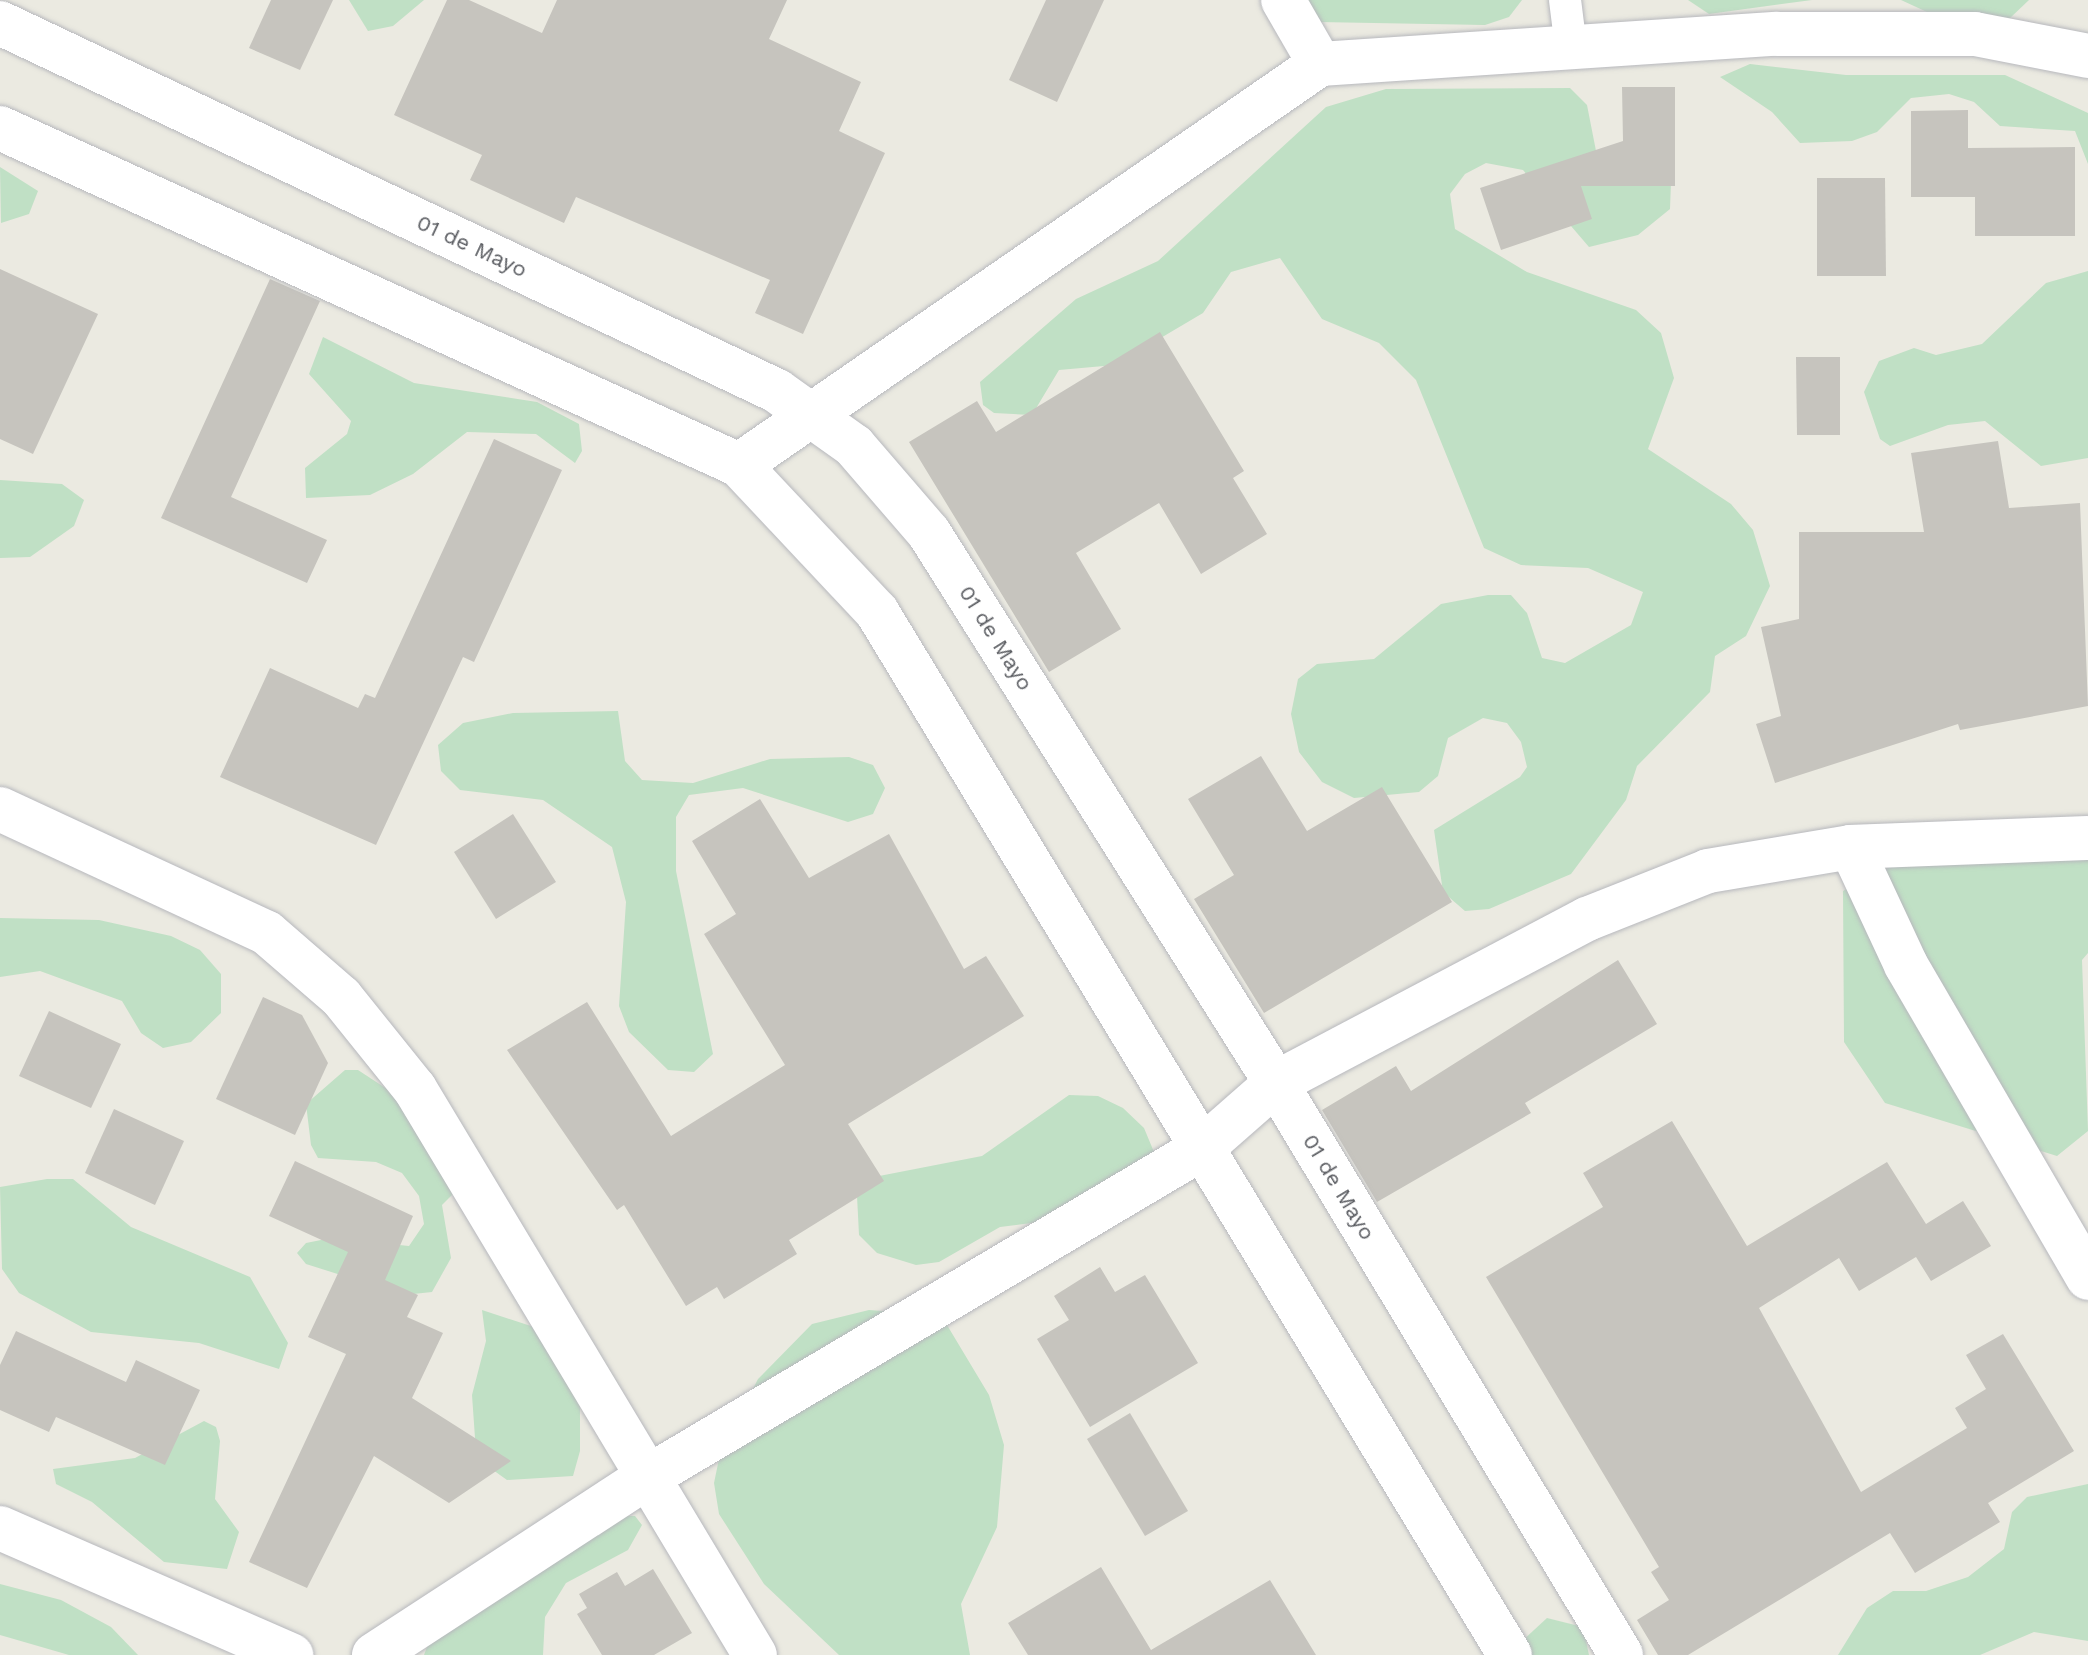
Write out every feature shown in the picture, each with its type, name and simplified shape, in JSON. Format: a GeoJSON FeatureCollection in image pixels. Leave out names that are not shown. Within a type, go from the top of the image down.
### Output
{"type":"FeatureCollection","features":[{"type":"Feature","properties":{"kind":"street"},"geometry":{"type":"LineString","coordinates":[[1283,0],[1320,64]]}},
{"type":"Feature","properties":{"kind":"street","name":"01 de Mayo"},"geometry":{"type":"LineString","coordinates":[[0,23],[816,414],[854,446],[929,533],[1276,1083],[1621,1655]]}},
{"type":"Feature","properties":{"kind":"street"},"geometry":{"type":"LineString","coordinates":[[739,465],[1320,64],[1777,34],[1975,34],[2088,56]]}},
{"type":"Feature","properties":{"kind":"street"},"geometry":{"type":"LineString","coordinates":[[0,128],[739,465],[877,612],[1510,1655]]}},
{"type":"Feature","properties":{"kind":"street"},"geometry":{"type":"LineString","coordinates":[[0,809],[267,933],[341,997],[415,1089],[755,1655]]}},
{"type":"Feature","properties":{"kind":"street"},"geometry":{"type":"LineString","coordinates":[[374,1655],[646,1478],[1201,1149],[1276,1083],[1587,919],[1708,871],[1851,847],[2088,838]]}},
{"type":"Feature","properties":{"kind":"street"},"geometry":{"type":"LineString","coordinates":[[1851,847],[1906,965],[2088,1278]]}},
{"type":"Feature","properties":{"kind":"street"},"geometry":{"type":"LineString","coordinates":[[0,1528],[291,1655]]}},
{"type":"Feature","properties":{"kind":"lane"},"geometry":{"type":"LineString","coordinates":[[1565,0],[1571,48]]}},
{"type":"Feature","properties":{"kind":"green space"},"geometry":{"type":"Polygon","coordinates":[[[349,0],[424,0],[393,26],[368,31],[349,0]]]}},
{"type":"Feature","properties":{"kind":"green space"},"geometry":{"type":"Polygon","coordinates":[[[1273,0],[1522,0],[1509,17],[1485,25],[1318,22],[1273,0]]]}},
{"type":"Feature","properties":{"kind":"green space"},"geometry":{"type":"Polygon","coordinates":[[[1688,0],[1812,0],[1709,14],[1688,0]]]}},
{"type":"Feature","properties":{"kind":"green space"},"geometry":{"type":"Polygon","coordinates":[[[1901,0],[2029,0],[2009,19],[1940,18],[1901,0]]]}},
{"type":"Feature","properties":{"kind":"green space"},"geometry":{"type":"Polygon","coordinates":[[[1750,64],[1846,75],[2005,75],[2088,113],[2088,164],[2075,131],[2000,126],[1974,102],[1949,94],[1911,98],[1877,132],[1852,141],[1800,143],[1772,112],[1720,77],[1750,64]]]}},
{"type":"Feature","properties":{"kind":"green space"},"geometry":{"type":"Polygon","coordinates":[[[1570,88],[1587,105],[1597,156],[1671,182],[1670,209],[1638,235],[1589,247],[1523,170],[1486,163],[1465,174],[1450,194],[1455,229],[1527,272],[1636,310],[1661,333],[1674,378],[1648,449],[1731,504],[1753,530],[1770,586],[1746,636],[1715,656],[1710,692],[1637,766],[1626,800],[1571,874],[1489,909],[1465,911],[1443,892],[1434,830],[1520,777],[1527,767],[1521,742],[1507,723],[1483,718],[1448,738],[1438,776],[1419,792],[1354,798],[1322,782],[1299,752],[1291,714],[1298,679],[1317,664],[1374,659],[1441,604],[1488,595],[1511,595],[1527,613],[1542,658],[1565,663],[1631,625],[1643,592],[1588,568],[1521,565],[1484,548],[1416,380],[1379,343],[1322,319],[1280,258],[1231,272],[1203,313],[1115,365],[1059,370],[1032,415],[994,413],[983,405],[980,382],[1076,299],[1158,261],[1326,107],[1386,89],[1570,88]]]}},
{"type":"Feature","properties":{"kind":"green space"},"geometry":{"type":"Polygon","coordinates":[[[0,167],[38,191],[29,214],[1,223],[0,167]]]}},
{"type":"Feature","properties":{"kind":"green space"},"geometry":{"type":"Polygon","coordinates":[[[2088,271],[2088,458],[2041,466],[1985,421],[1948,425],[1890,446],[1880,439],[1864,392],[1879,361],[1914,348],[1936,355],[1982,344],[2046,283],[2088,271]]]}},
{"type":"Feature","properties":{"kind":"green space"},"geometry":{"type":"Polygon","coordinates":[[[323,337],[414,383],[537,402],[579,424],[582,451],[575,463],[536,434],[467,432],[413,474],[370,495],[306,498],[305,468],[347,434],[351,421],[309,374],[323,337]]]}},
{"type":"Feature","properties":{"kind":"green space"},"geometry":{"type":"Polygon","coordinates":[[[0,480],[62,484],[84,500],[74,526],[30,557],[0,558],[0,480]]]}},
{"type":"Feature","properties":{"kind":"green space"},"geometry":{"type":"Polygon","coordinates":[[[618,711],[625,761],[642,780],[693,783],[770,759],[849,757],[873,765],[885,788],[873,814],[848,822],[743,788],[689,795],[676,817],[676,871],[713,1054],[694,1072],[668,1070],[629,1032],[619,1006],[626,902],[612,847],[543,800],[460,790],[441,771],[438,745],[463,723],[513,713],[618,711]]]}},
{"type":"Feature","properties":{"kind":"green space"},"geometry":{"type":"Polygon","coordinates":[[[2088,822],[2088,953],[2082,960],[2088,1131],[2057,1156],[1885,1103],[1844,1042],[1843,891],[1925,841],[2088,822]]]}},
{"type":"Feature","properties":{"kind":"green space"},"geometry":{"type":"Polygon","coordinates":[[[0,918],[99,920],[171,936],[200,950],[221,974],[221,1013],[191,1042],[163,1048],[141,1033],[122,1001],[40,971],[0,977],[0,918]]]}},
{"type":"Feature","properties":{"kind":"green space"},"geometry":{"type":"Polygon","coordinates":[[[345,1070],[358,1070],[393,1093],[461,1186],[442,1205],[451,1258],[432,1292],[404,1295],[306,1264],[297,1253],[306,1243],[331,1238],[409,1246],[424,1224],[419,1196],[402,1173],[376,1162],[318,1158],[311,1145],[306,1104],[345,1070]]]}},
{"type":"Feature","properties":{"kind":"green space"},"geometry":{"type":"Polygon","coordinates":[[[1069,1095],[1098,1096],[1123,1108],[1144,1128],[1154,1152],[1094,1215],[1000,1227],[939,1262],[916,1265],[877,1253],[859,1235],[857,1196],[874,1177],[982,1156],[1069,1095]]]}},
{"type":"Feature","properties":{"kind":"green space"},"geometry":{"type":"Polygon","coordinates":[[[47,1179],[73,1179],[131,1227],[250,1277],[288,1343],[279,1369],[199,1343],[91,1332],[19,1293],[2,1269],[0,1187],[47,1179]]]}},
{"type":"Feature","properties":{"kind":"green space"},"geometry":{"type":"Polygon","coordinates":[[[482,1310],[534,1327],[580,1394],[580,1451],[573,1476],[507,1480],[486,1465],[475,1438],[472,1395],[486,1341],[482,1310]]]}},
{"type":"Feature","properties":{"kind":"green space"},"geometry":{"type":"Polygon","coordinates":[[[869,1310],[922,1314],[947,1325],[989,1395],[1004,1445],[997,1527],[961,1604],[970,1655],[839,1655],[764,1584],[719,1514],[714,1483],[720,1454],[758,1379],[812,1324],[869,1310]]]}},
{"type":"Feature","properties":{"kind":"green space"},"geometry":{"type":"Polygon","coordinates":[[[204,1421],[216,1427],[220,1441],[215,1499],[239,1532],[227,1569],[164,1562],[92,1502],[56,1484],[53,1469],[135,1458],[204,1421]]]}},
{"type":"Feature","properties":{"kind":"green space"},"geometry":{"type":"Polygon","coordinates":[[[2088,1484],[2088,1641],[2034,1632],[1980,1655],[1838,1655],[1867,1608],[1893,1591],[1926,1591],[1968,1577],[2004,1549],[2012,1512],[2027,1497],[2088,1484]]]}},
{"type":"Feature","properties":{"kind":"green space"},"geometry":{"type":"Polygon","coordinates":[[[568,1516],[635,1516],[642,1525],[628,1550],[566,1583],[545,1617],[543,1655],[424,1655],[431,1636],[568,1516]]]}},
{"type":"Feature","properties":{"kind":"green space"},"geometry":{"type":"Polygon","coordinates":[[[0,1584],[61,1600],[111,1627],[138,1655],[69,1655],[0,1635],[0,1584]]]}},
{"type":"Feature","properties":{"kind":"green space"},"geometry":{"type":"Polygon","coordinates":[[[1547,1618],[1583,1627],[1589,1655],[1507,1655],[1547,1618]]]}},
{"type":"Feature","properties":{"kind":"building"},"geometry":{"type":"Polygon","coordinates":[[[271,0],[333,0],[300,70],[249,48],[271,0]]]}},
{"type":"Feature","properties":{"kind":"building"},"geometry":{"type":"Polygon","coordinates":[[[447,0],[469,0],[542,33],[557,0],[787,0],[769,39],[861,82],[839,131],[885,153],[803,334],[755,313],[770,280],[576,197],[564,223],[470,180],[482,155],[394,115],[447,0]]]}},
{"type":"Feature","properties":{"kind":"building"},"geometry":{"type":"Polygon","coordinates":[[[1046,0],[1104,0],[1057,102],[1009,80],[1046,0]]]}},
{"type":"Feature","properties":{"kind":"building"},"geometry":{"type":"Polygon","coordinates":[[[1622,87],[1675,87],[1675,186],[1581,186],[1592,219],[1501,250],[1480,188],[1623,141],[1622,87]]]}},
{"type":"Feature","properties":{"kind":"building"},"geometry":{"type":"Polygon","coordinates":[[[1968,110],[1968,148],[2075,147],[2075,236],[1975,236],[1975,197],[1911,197],[1911,111],[1968,110]]]}},
{"type":"Feature","properties":{"kind":"building"},"geometry":{"type":"Polygon","coordinates":[[[1817,178],[1885,178],[1886,276],[1817,276],[1817,178]]]}},
{"type":"Feature","properties":{"kind":"building"},"geometry":{"type":"Polygon","coordinates":[[[0,269],[98,314],[33,454],[0,439],[0,269]]]}},
{"type":"Feature","properties":{"kind":"building"},"geometry":{"type":"Polygon","coordinates":[[[270,279],[320,301],[231,497],[327,540],[307,583],[161,518],[270,279]]]}},
{"type":"Feature","properties":{"kind":"building"},"geometry":{"type":"Polygon","coordinates":[[[1160,332],[1244,471],[1233,478],[1267,534],[1201,574],[1159,503],[1076,553],[1121,629],[1049,672],[909,442],[977,401],[996,432],[1160,332]]]}},
{"type":"Feature","properties":{"kind":"building"},"geometry":{"type":"Polygon","coordinates":[[[1796,357],[1840,357],[1840,435],[1797,435],[1796,357]]]}},
{"type":"Feature","properties":{"kind":"building"},"geometry":{"type":"Polygon","coordinates":[[[494,439],[562,470],[474,662],[463,657],[376,845],[220,777],[270,668],[358,708],[365,694],[375,698],[494,439]]]}},
{"type":"Feature","properties":{"kind":"building"},"geometry":{"type":"Polygon","coordinates":[[[1998,441],[2009,508],[2080,503],[2088,706],[1960,730],[1958,724],[1775,783],[1756,724],[1781,716],[1761,627],[1799,619],[1799,532],[1924,532],[1911,453],[1998,441]]]}},
{"type":"Feature","properties":{"kind":"building"},"geometry":{"type":"Polygon","coordinates":[[[1261,756],[1307,831],[1382,787],[1452,902],[1264,1013],[1194,899],[1234,875],[1188,799],[1261,756]]]}},
{"type":"Feature","properties":{"kind":"building"},"geometry":{"type":"Polygon","coordinates":[[[760,799],[809,878],[889,834],[964,969],[986,956],[1024,1016],[848,1124],[884,1181],[789,1240],[797,1254],[724,1299],[717,1287],[686,1306],[624,1205],[617,1210],[507,1050],[587,1002],[671,1136],[785,1065],[704,934],[736,914],[692,841],[760,799]]]}},
{"type":"Feature","properties":{"kind":"building"},"geometry":{"type":"Polygon","coordinates":[[[513,814],[556,882],[496,919],[454,852],[513,814]]]}},
{"type":"Feature","properties":{"kind":"building"},"geometry":{"type":"Polygon","coordinates":[[[1618,960],[1657,1024],[1525,1103],[1531,1113],[1377,1202],[1322,1110],[1396,1066],[1411,1091],[1618,960]]]}},
{"type":"Feature","properties":{"kind":"building"},"geometry":{"type":"Polygon","coordinates":[[[263,997],[302,1015],[328,1063],[295,1135],[216,1099],[263,997]]]}},
{"type":"Feature","properties":{"kind":"building"},"geometry":{"type":"Polygon","coordinates":[[[49,1011],[121,1044],[91,1108],[19,1076],[49,1011]]]}},
{"type":"Feature","properties":{"kind":"building"},"geometry":{"type":"Polygon","coordinates":[[[114,1109],[184,1141],[155,1205],[85,1173],[114,1109]]]}},
{"type":"Feature","properties":{"kind":"building"},"geometry":{"type":"Polygon","coordinates":[[[1672,1121],[1747,1246],[1887,1162],[1926,1224],[1963,1201],[1991,1246],[1931,1281],[1916,1257],[1859,1291],[1839,1258],[1759,1308],[1861,1492],[1967,1428],[1955,1408],[1986,1389],[1966,1355],[2003,1334],[2074,1451],[1988,1503],[2000,1522],[1915,1573],[1890,1533],[1688,1655],[1658,1655],[1637,1620],[1669,1600],[1651,1572],[1659,1567],[1486,1277],[1603,1207],[1583,1173],[1672,1121]]]}},
{"type":"Feature","properties":{"kind":"building"},"geometry":{"type":"Polygon","coordinates":[[[295,1161],[413,1216],[385,1280],[418,1295],[407,1317],[443,1333],[412,1398],[511,1461],[449,1503],[374,1456],[307,1588],[249,1562],[346,1354],[308,1337],[348,1252],[269,1216],[295,1161]]]}},
{"type":"Feature","properties":{"kind":"building"},"geometry":{"type":"Polygon","coordinates":[[[1100,1267],[1115,1292],[1145,1275],[1198,1363],[1090,1427],[1037,1339],[1069,1320],[1054,1296],[1100,1267]]]}},
{"type":"Feature","properties":{"kind":"building"},"geometry":{"type":"Polygon","coordinates":[[[16,1331],[126,1382],[136,1360],[200,1390],[165,1465],[56,1417],[49,1432],[0,1410],[0,1365],[16,1331]]]}},
{"type":"Feature","properties":{"kind":"building"},"geometry":{"type":"Polygon","coordinates":[[[1130,1413],[1188,1511],[1145,1536],[1087,1439],[1130,1413]]]}},
{"type":"Feature","properties":{"kind":"building"},"geometry":{"type":"Polygon","coordinates":[[[1101,1567],[1151,1650],[1270,1580],[1316,1655],[1028,1655],[1008,1623],[1101,1567]]]}},
{"type":"Feature","properties":{"kind":"building"},"geometry":{"type":"Polygon","coordinates":[[[653,1569],[692,1633],[654,1655],[602,1655],[577,1614],[587,1608],[579,1594],[617,1572],[625,1586],[653,1569]]]}}]}
